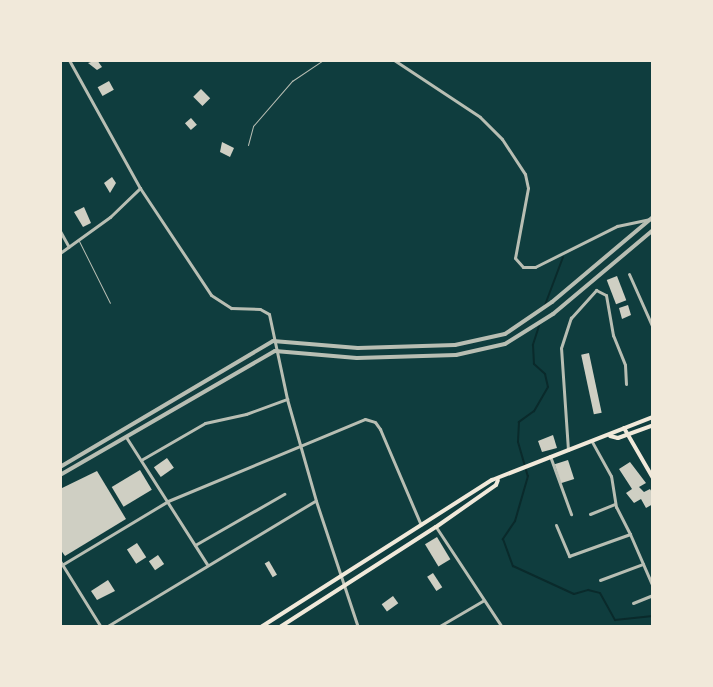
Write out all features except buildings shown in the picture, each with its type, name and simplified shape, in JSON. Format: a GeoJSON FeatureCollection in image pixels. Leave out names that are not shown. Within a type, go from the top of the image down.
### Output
{"type":"FeatureCollection","features":[{"type":"Feature","properties":{"kind":"main road"},"geometry":{"type":"LineString","coordinates":[[261,627],[421,525],[519,468],[610,436],[653,417]]}},
{"type":"Feature","properties":{"kind":"main road"},"geometry":{"type":"LineString","coordinates":[[610,436],[627,435],[653,425]]}},
{"type":"Feature","properties":{"kind":"main road"},"geometry":{"type":"LineString","coordinates":[[624,428],[653,478]]}},
{"type":"Feature","properties":{"kind":"main road"},"geometry":{"type":"LineString","coordinates":[[280,627],[436,527],[496,485],[498,480]]}},
{"type":"Feature","properties":{"kind":"street"},"geometry":{"type":"LineString","coordinates":[[69,60],[140,188],[211,295],[231,308],[260,309],[269,314],[275,351],[299,444],[358,627]]}},
{"type":"Feature","properties":{"kind":"street"},"geometry":{"type":"LineString","coordinates":[[394,60],[480,117],[502,139],[525,174],[528,188],[515,258],[523,267],[535,267],[617,226],[652,218]]}},
{"type":"Feature","properties":{"kind":"street"},"geometry":{"type":"LineString","coordinates":[[60,253],[140,188]]}},
{"type":"Feature","properties":{"kind":"street"},"geometry":{"type":"LineString","coordinates":[[60,467],[273,341],[358,348],[455,345],[505,334],[528,321],[652,218]]}},
{"type":"Feature","properties":{"kind":"street"},"geometry":{"type":"LineString","coordinates":[[639,229],[645,236]]}},
{"type":"Feature","properties":{"kind":"street"},"geometry":{"type":"LineString","coordinates":[[60,475],[275,351],[357,358],[456,355],[494,348],[526,333],[553,314],[653,230]]}},
{"type":"Feature","properties":{"kind":"street"},"geometry":{"type":"LineString","coordinates":[[60,231],[69,247]]}},
{"type":"Feature","properties":{"kind":"street"},"geometry":{"type":"LineString","coordinates":[[629,274],[653,328]]}},
{"type":"Feature","properties":{"kind":"street"},"geometry":{"type":"LineString","coordinates":[[568,450],[561,348],[571,318],[596,290],[606,295],[613,335],[626,370],[626,384]]}},
{"type":"Feature","properties":{"kind":"street"},"geometry":{"type":"LineString","coordinates":[[141,460],[205,423],[246,414],[287,399]]}},
{"type":"Feature","properties":{"kind":"street"},"geometry":{"type":"LineString","coordinates":[[316,501],[104,627],[61,564],[168,501],[365,419],[375,422],[380,429],[421,525]]}},
{"type":"Feature","properties":{"kind":"street"},"geometry":{"type":"LineString","coordinates":[[126,437],[207,564]]}},
{"type":"Feature","properties":{"kind":"street"},"geometry":{"type":"LineString","coordinates":[[592,442],[611,476],[615,504],[653,587]]}},
{"type":"Feature","properties":{"kind":"street"},"geometry":{"type":"LineString","coordinates":[[550,456],[571,514]]}},
{"type":"Feature","properties":{"kind":"street"},"geometry":{"type":"LineString","coordinates":[[195,545],[284,494]]}},
{"type":"Feature","properties":{"kind":"street"},"geometry":{"type":"LineString","coordinates":[[590,514],[615,504]]}},
{"type":"Feature","properties":{"kind":"street"},"geometry":{"type":"LineString","coordinates":[[556,525],[569,556],[630,534]]}},
{"type":"Feature","properties":{"kind":"street"},"geometry":{"type":"LineString","coordinates":[[436,527],[502,627]]}},
{"type":"Feature","properties":{"kind":"street"},"geometry":{"type":"LineString","coordinates":[[600,580],[643,564]]}},
{"type":"Feature","properties":{"kind":"street"},"geometry":{"type":"LineString","coordinates":[[633,603],[653,595]]}},
{"type":"Feature","properties":{"kind":"street"},"geometry":{"type":"LineString","coordinates":[[438,627],[484,600]]}},
{"type":"Feature","properties":{"kind":"lane"},"geometry":{"type":"LineString","coordinates":[[248,145],[253,126],[292,81],[323,60]]}},
{"type":"Feature","properties":{"kind":"lane"},"geometry":{"type":"LineString","coordinates":[[79,240],[110,303]]}},
{"type":"Feature","properties":{"kind":"waterway"},"geometry":{"type":"LineString","coordinates":[[545,305],[563,257]]}},
{"type":"Feature","properties":{"kind":"waterway"},"geometry":{"type":"LineString","coordinates":[[539,326],[533,345],[534,364],[545,374],[548,387],[534,411],[519,422],[518,442],[528,476],[515,521],[503,539],[513,566],[574,594],[588,590],[600,593],[615,620],[653,616]]}}]}
